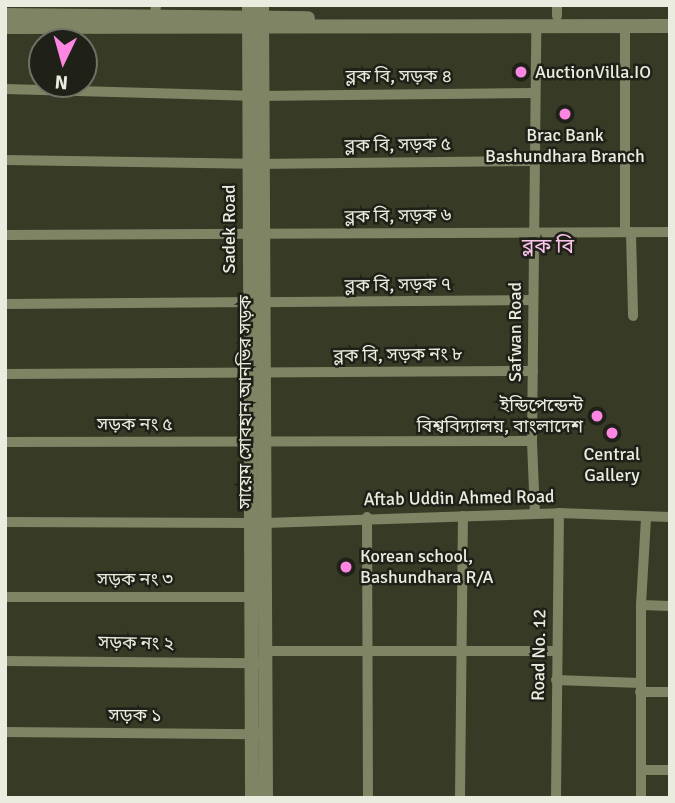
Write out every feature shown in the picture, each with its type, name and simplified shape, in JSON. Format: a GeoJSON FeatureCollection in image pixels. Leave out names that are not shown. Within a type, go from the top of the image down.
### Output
{"type":"FeatureCollection","features":[{"type":"Feature","properties":{"kind":"street"},"geometry":{"type":"LineString","coordinates":[[5,15],[62,10],[155,11],[256,17],[670,26]]}},
{"type":"Feature","properties":{"kind":"street"},"geometry":{"type":"LineString","coordinates":[[5,27],[256,17],[557,11],[670,16]]}},
{"type":"Feature","properties":{"kind":"street","name":"সায়েম সোবহান আনভির সড়ক"},"geometry":{"type":"LineString","coordinates":[[252,798],[261,659],[257,442],[264,374],[264,304],[256,236],[256,17]]}},
{"type":"Feature","properties":{"kind":"street"},"geometry":{"type":"LineString","coordinates":[[625,24],[628,232],[633,316]]}},
{"type":"Feature","properties":{"kind":"street","name":"Safwan Road"},"geometry":{"type":"LineString","coordinates":[[535,513],[532,441],[536,25]]}},
{"type":"Feature","properties":{"kind":"street","name":"ব্লক বি, সড়ক ৪"},"geometry":{"type":"LineString","coordinates":[[5,89],[256,95],[534,93]]}},
{"type":"Feature","properties":{"kind":"street","name":"ব্লক বি, সড়ক ৫"},"geometry":{"type":"LineString","coordinates":[[5,160],[256,164],[534,161]]}},
{"type":"Feature","properties":{"kind":"street","name":"ব্লক বি, সড়ক ৬"},"geometry":{"type":"LineString","coordinates":[[5,235],[256,236],[670,232]]}},
{"type":"Feature","properties":{"kind":"street","name":"Sadek Road"},"geometry":{"type":"LineString","coordinates":[[256,236],[248,304],[248,374],[257,442]]}},
{"type":"Feature","properties":{"kind":"street","name":"ব্লক বি, সড়ক ৭"},"geometry":{"type":"LineString","coordinates":[[5,304],[533,300]]}},
{"type":"Feature","properties":{"kind":"street","name":"ব্লক বি, সড়ক নং ৮"},"geometry":{"type":"LineString","coordinates":[[5,374],[533,371]]}},
{"type":"Feature","properties":{"kind":"street","name":"সড়ক নং ৫"},"geometry":{"type":"LineString","coordinates":[[5,442],[532,441]]}},
{"type":"Feature","properties":{"kind":"street","name":"Aftab Uddin Ahmed Road"},"geometry":{"type":"LineString","coordinates":[[5,522],[257,523],[535,513],[670,517]]}},
{"type":"Feature","properties":{"kind":"street","name":"Road No. 12"},"geometry":{"type":"LineString","coordinates":[[556,798],[559,513]]}},
{"type":"Feature","properties":{"kind":"street"},"geometry":{"type":"LineString","coordinates":[[460,798],[463,516]]}},
{"type":"Feature","properties":{"kind":"street"},"geometry":{"type":"LineString","coordinates":[[367,517],[368,798]]}},
{"type":"Feature","properties":{"kind":"street"},"geometry":{"type":"LineString","coordinates":[[641,798],[641,605],[646,517]]}},
{"type":"Feature","properties":{"kind":"street","name":"সড়ক নং ৩"},"geometry":{"type":"LineString","coordinates":[[5,597],[258,597]]}},
{"type":"Feature","properties":{"kind":"street"},"geometry":{"type":"LineString","coordinates":[[641,605],[670,606]]}},
{"type":"Feature","properties":{"kind":"street","name":"সড়ক নং ২"},"geometry":{"type":"LineString","coordinates":[[5,661],[261,659],[366,652],[556,652]]}},
{"type":"Feature","properties":{"kind":"street"},"geometry":{"type":"LineString","coordinates":[[556,680],[670,692]]}},
{"type":"Feature","properties":{"kind":"street","name":"সড়ক ১"},"geometry":{"type":"LineString","coordinates":[[5,732],[258,734]]}},
{"type":"Feature","properties":{"kind":"street","name":"সায়েম সোবহান আনভির সড়ক"},"geometry":{"type":"LineString","coordinates":[[258,734],[266,798]]}},
{"type":"Feature","properties":{"kind":"street"},"geometry":{"type":"LineString","coordinates":[[643,770],[670,770]]}},
{"type":"Feature","properties":{"kind":"place","name":"AuctionVilla.IO"},"geometry":{"type":"Point","coordinates":[521,72]}},
{"type":"Feature","properties":{"kind":"place","name":"Brac Bank Bashundhara Branch"},"geometry":{"type":"Point","coordinates":[565,114]}},
{"type":"Feature","properties":{"kind":"place","name":"ইন্ডিপেন্ডেন্ট বিশ্ববিদ্যালয়, বাংলাদেশ"},"geometry":{"type":"Point","coordinates":[597,416]}},
{"type":"Feature","properties":{"kind":"place","name":"Central Gallery"},"geometry":{"type":"Point","coordinates":[612,433]}},
{"type":"Feature","properties":{"kind":"place","name":"Korean school, Bashundhara R/A"},"geometry":{"type":"Point","coordinates":[346,567]}},
{"type":"Feature","properties":{"kind":"district","name":"ব্লক বি"},"geometry":{"type":"Point","coordinates":[548,246]}}]}
